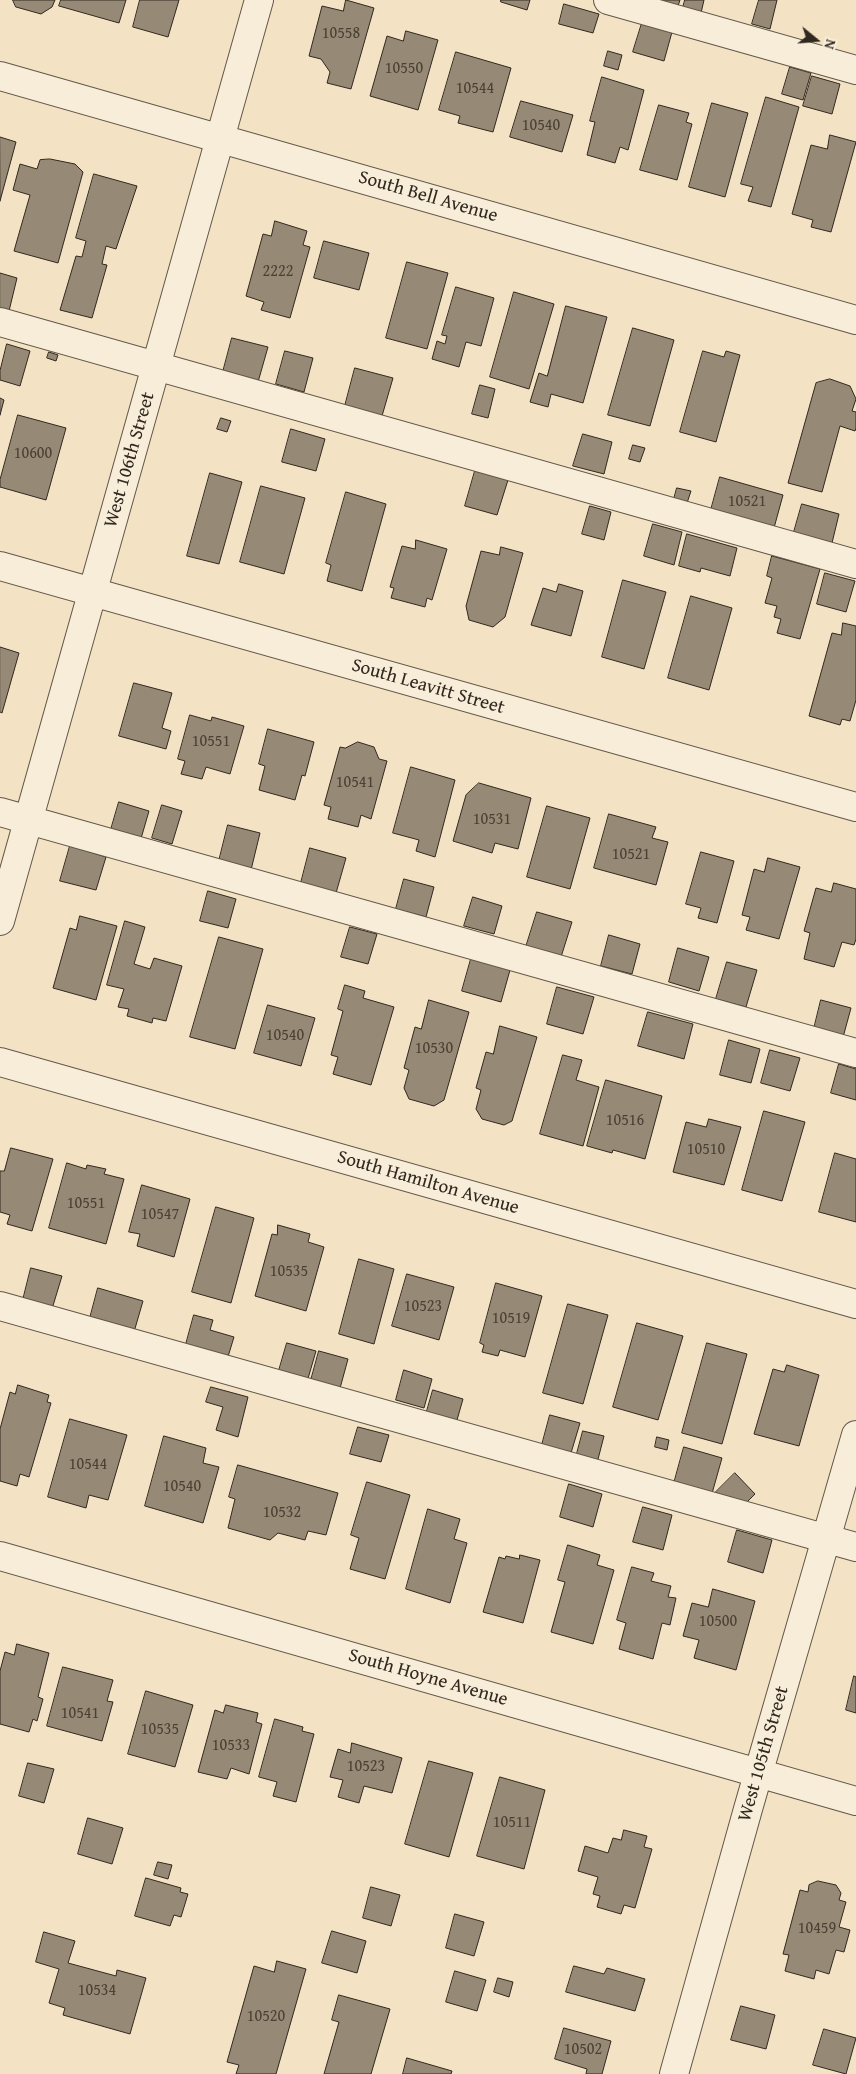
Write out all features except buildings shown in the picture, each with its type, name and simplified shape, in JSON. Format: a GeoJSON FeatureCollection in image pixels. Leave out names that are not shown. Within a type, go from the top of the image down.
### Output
{"type":"FeatureCollection","features":[{"type":"Feature","properties":{"kind":"street","name":"West 106th Street"},"geometry":{"type":"LineString","coordinates":[[0,921],[222,138],[259,0]]}},
{"type":"Feature","properties":{"kind":"street"},"geometry":{"type":"LineString","coordinates":[[608,0],[856,70]]}},
{"type":"Feature","properties":{"kind":"street","name":"South Bell Avenue"},"geometry":{"type":"LineString","coordinates":[[0,76],[856,320]]}},
{"type":"Feature","properties":{"kind":"street"},"geometry":{"type":"LineString","coordinates":[[0,322],[856,564]]}},
{"type":"Feature","properties":{"kind":"street","name":"South Leavitt Street"},"geometry":{"type":"LineString","coordinates":[[0,566],[856,808]]}},
{"type":"Feature","properties":{"kind":"street"},"geometry":{"type":"LineString","coordinates":[[0,812],[856,1052]]}},
{"type":"Feature","properties":{"kind":"street","name":"South Hamilton Avenue"},"geometry":{"type":"LineString","coordinates":[[0,1062],[856,1304]]}},
{"type":"Feature","properties":{"kind":"street"},"geometry":{"type":"LineString","coordinates":[[0,1306],[856,1547]]}},
{"type":"Feature","properties":{"kind":"street","name":"West 105th Street"},"geometry":{"type":"LineString","coordinates":[[674,2074],[856,1435]]}},
{"type":"Feature","properties":{"kind":"street","name":"South Hoyne Avenue"},"geometry":{"type":"LineString","coordinates":[[0,1556],[758,1774],[856,1800]]}}]}
